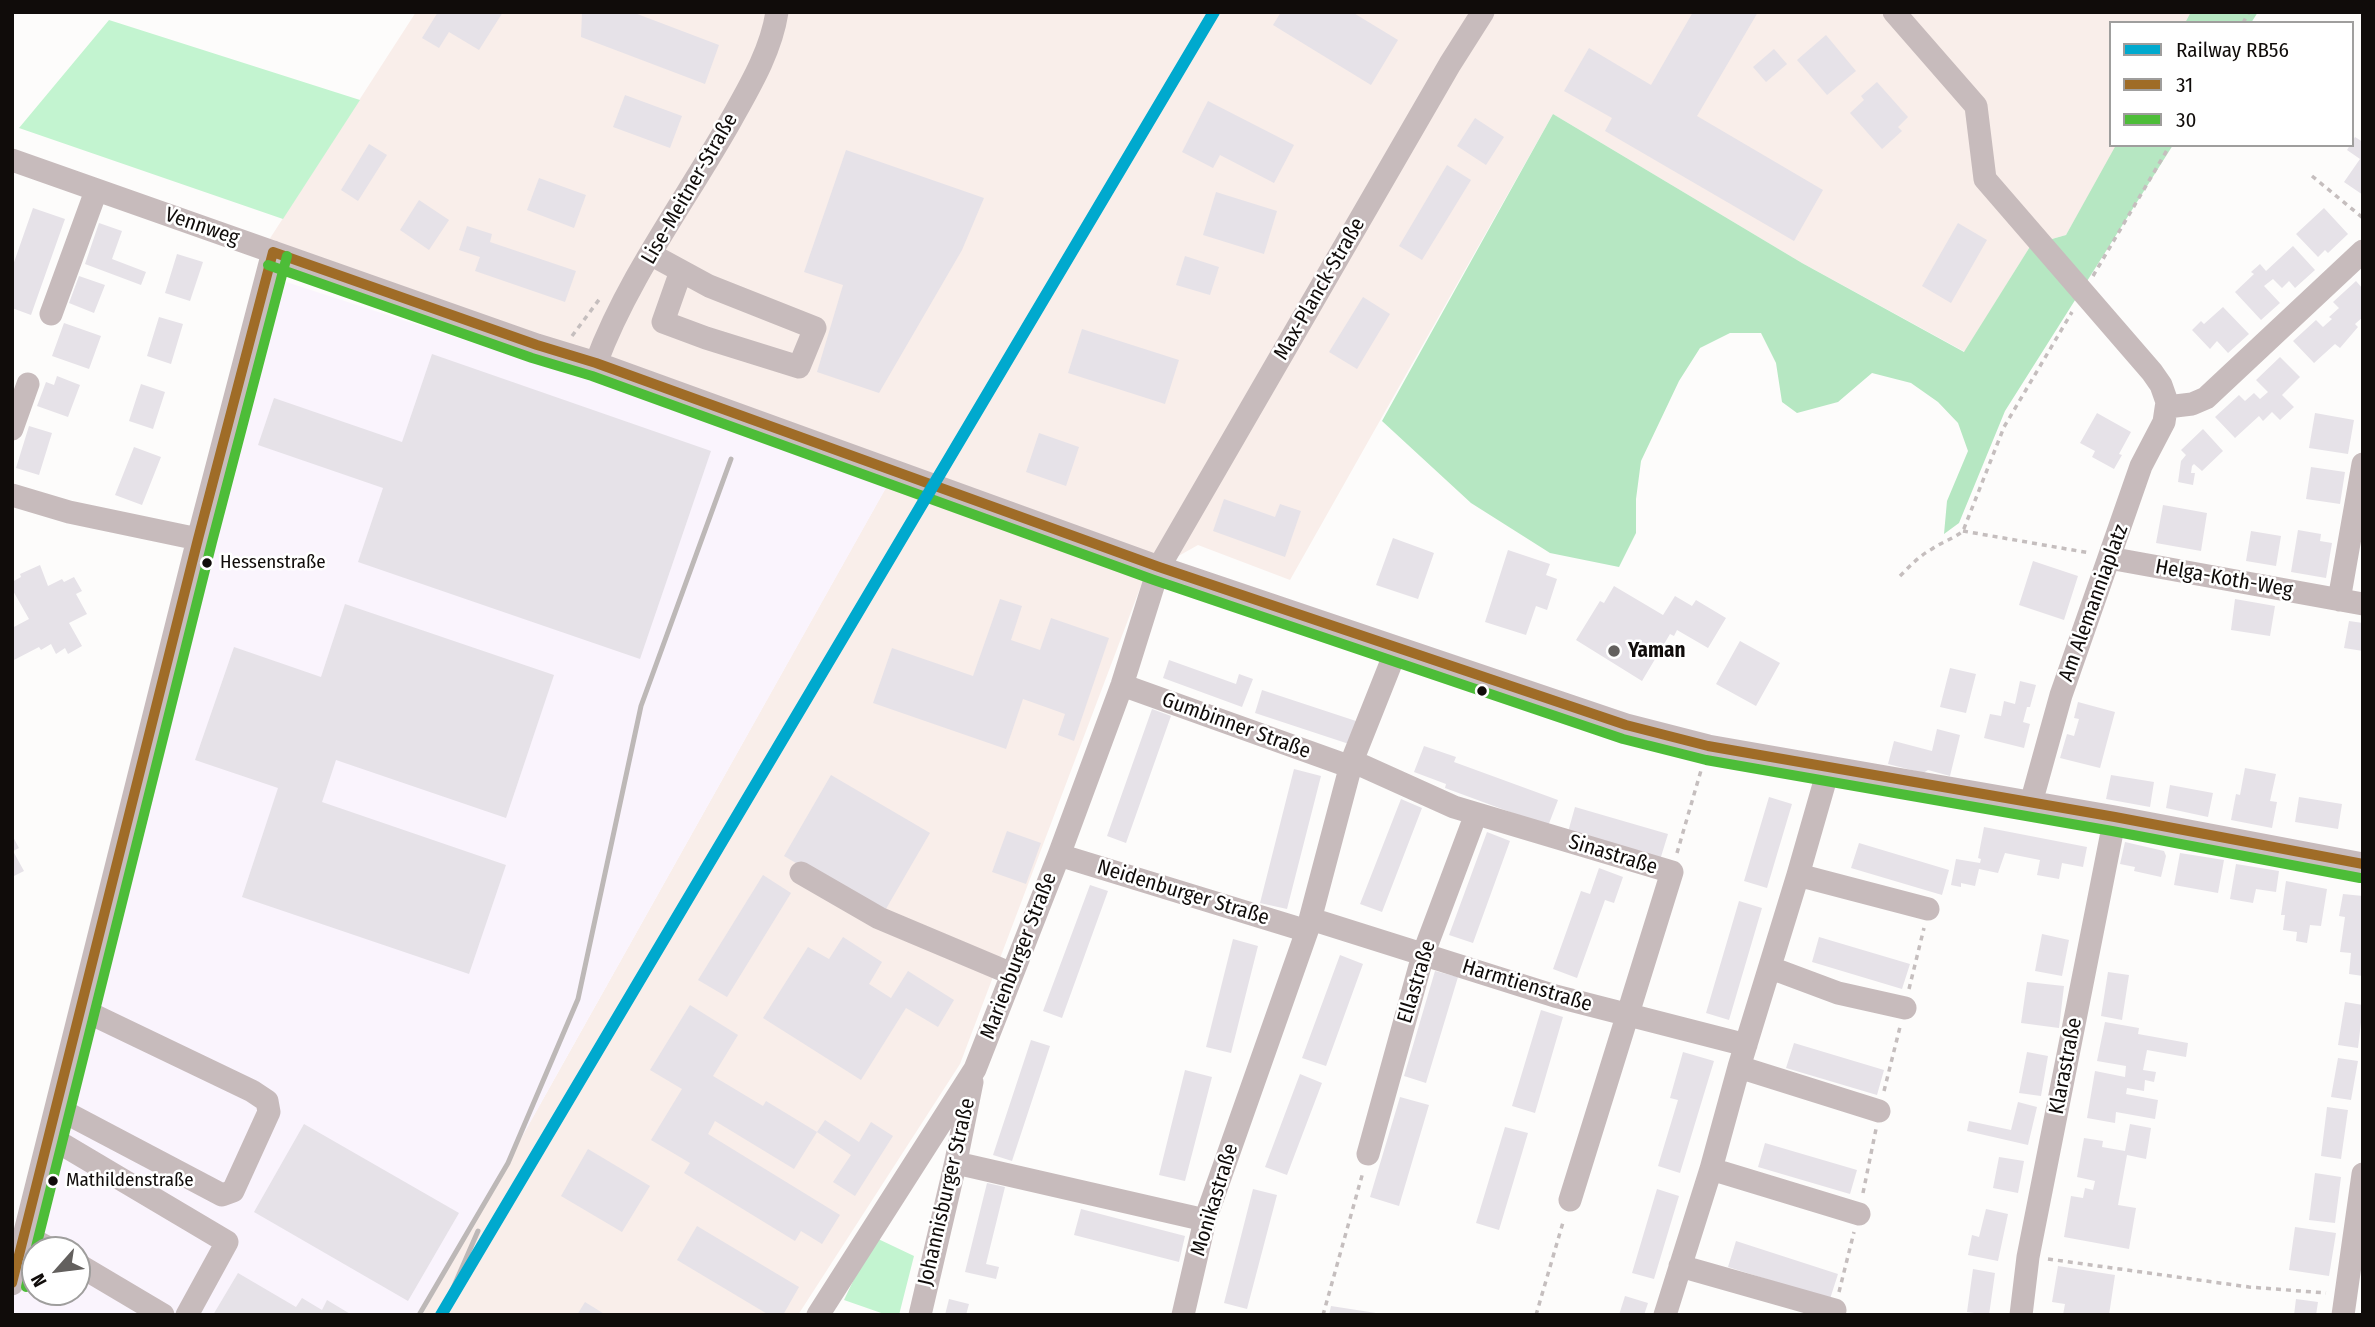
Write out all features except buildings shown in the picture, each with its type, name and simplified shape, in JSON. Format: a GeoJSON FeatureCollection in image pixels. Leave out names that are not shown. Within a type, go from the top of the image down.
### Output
{"type":"FeatureCollection","features":[{"type":"Feature","properties":{"kind":"street","name":"Lise-Meitner-Straße"},"geometry":{"type":"LineString","coordinates":[[596,363],[608,331],[757,73],[774,29],[777,12]]}},
{"type":"Feature","properties":{"kind":"street","name":"Max-Planck-Straße"},"geometry":{"type":"LineString","coordinates":[[1159,567],[1450,64],[1483,12]]}},
{"type":"Feature","properties":{"kind":"street"},"geometry":{"type":"LineString","coordinates":[[1894,12],[1976,106],[1985,179],[2156,377],[2165,393],[2167,407],[2192,404],[2206,398],[2363,251]]}},
{"type":"Feature","properties":{"kind":"street","name":"Vennweg"},"geometry":{"type":"LineString","coordinates":[[12,160],[596,363],[1159,567],[1626,725],[1708,746],[2115,817],[2363,864]]}},
{"type":"Feature","properties":{"kind":"street"},"geometry":{"type":"LineString","coordinates":[[51,314],[96,191]]}},
{"type":"Feature","properties":{"kind":"street"},"geometry":{"type":"LineString","coordinates":[[12,1284],[273,252]]}},
{"type":"Feature","properties":{"kind":"street"},"geometry":{"type":"LineString","coordinates":[[652,255],[709,286],[815,328],[799,367],[663,322],[681,271]]}},
{"type":"Feature","properties":{"kind":"street"},"geometry":{"type":"LineString","coordinates":[[12,429],[28,384]]}},
{"type":"Feature","properties":{"kind":"street","name":"Am Alemanniaplatz"},"geometry":{"type":"LineString","coordinates":[[2031,803],[2061,695],[2141,466],[2164,422],[2167,407]]}},
{"type":"Feature","properties":{"kind":"street"},"geometry":{"type":"LineString","coordinates":[[2339,600],[2363,464]]}},
{"type":"Feature","properties":{"kind":"street"},"geometry":{"type":"LineString","coordinates":[[12,495],[69,512],[198,540]]}},
{"type":"Feature","properties":{"kind":"street","name":"Helga-Koth-Weg"},"geometry":{"type":"LineString","coordinates":[[2109,558],[2363,604]]}},
{"type":"Feature","properties":{"kind":"street","name":"Marienburger Straße"},"geometry":{"type":"LineString","coordinates":[[818,1315],[975,1069],[1122,685],[1159,567]]}},
{"type":"Feature","properties":{"kind":"street","name":"Monikastraße"},"geometry":{"type":"LineString","coordinates":[[1189,1313],[1205,1220],[1309,925],[1351,764],[1397,648]]}},
{"type":"Feature","properties":{"kind":"street","name":"Gumbinner Straße"},"geometry":{"type":"LineString","coordinates":[[1122,685],[1351,764]]}},
{"type":"Feature","properties":{"kind":"street","name":"Sinastraße"},"geometry":{"type":"LineString","coordinates":[[1351,764],[1454,807],[1672,872],[1570,1200]]}},
{"type":"Feature","properties":{"kind":"street"},"geometry":{"type":"LineString","coordinates":[[1665,1315],[1711,1170],[1829,767]]}},
{"type":"Feature","properties":{"kind":"street","name":"Ellastraße"},"geometry":{"type":"LineString","coordinates":[[1368,1154],[1423,955],[1476,814]]}},
{"type":"Feature","properties":{"kind":"street","name":"Klarastraße"},"geometry":{"type":"LineString","coordinates":[[2021,1315],[2028,1257],[2115,817]]}},
{"type":"Feature","properties":{"kind":"street","name":"Neidenburger Straße"},"geometry":{"type":"LineString","coordinates":[[1059,855],[1309,925]]}},
{"type":"Feature","properties":{"kind":"street"},"geometry":{"type":"LineString","coordinates":[[801,873],[879,918],[1012,974]]}},
{"type":"Feature","properties":{"kind":"street"},"geometry":{"type":"LineString","coordinates":[[1798,876],[1928,909]]}},
{"type":"Feature","properties":{"kind":"street","name":"Harmtienstraße"},"geometry":{"type":"LineString","coordinates":[[1309,925],[1423,955],[1555,996],[1746,1045]]}},
{"type":"Feature","properties":{"kind":"street"},"geometry":{"type":"LineString","coordinates":[[1770,968],[1838,993],[1905,1009]]}},
{"type":"Feature","properties":{"kind":"street"},"geometry":{"type":"LineString","coordinates":[[57,1108],[222,1195],[233,1191],[269,1112],[267,1101],[252,1091],[81,1009]]}},
{"type":"Feature","properties":{"kind":"street"},"geometry":{"type":"LineString","coordinates":[[1739,1067],[1879,1111]]}},
{"type":"Feature","properties":{"kind":"street","name":"Johannisburger Straße"},"geometry":{"type":"LineString","coordinates":[[919,1315],[975,1069]]}},
{"type":"Feature","properties":{"kind":"street"},"geometry":{"type":"LineString","coordinates":[[50,1137],[227,1242],[187,1315]]}},
{"type":"Feature","properties":{"kind":"street"},"geometry":{"type":"LineString","coordinates":[[956,1161],[965,1166],[1205,1220]]}},
{"type":"Feature","properties":{"kind":"street"},"geometry":{"type":"LineString","coordinates":[[1711,1170],[1859,1214]]}},
{"type":"Feature","properties":{"kind":"street"},"geometry":{"type":"LineString","coordinates":[[2344,1305],[2363,1174]]}},
{"type":"Feature","properties":{"kind":"street"},"geometry":{"type":"LineString","coordinates":[[1680,1266],[1835,1310]]}},
{"type":"Feature","properties":{"kind":"street"},"geometry":{"type":"LineString","coordinates":[[91,1272],[163,1315]]}},
{"type":"Feature","properties":{"kind":"path"},"geometry":{"type":"LineString","coordinates":[[1899,576],[1918,558],[1963,531],[2004,427],[2169,147]]}},
{"type":"Feature","properties":{"kind":"path"},"geometry":{"type":"LineString","coordinates":[[2312,176],[2363,218]]}},
{"type":"Feature","properties":{"kind":"path"},"geometry":{"type":"LineString","coordinates":[[1963,531],[2095,553],[2109,558]]}},
{"type":"Feature","properties":{"kind":"path"},"geometry":{"type":"LineString","coordinates":[[1672,872],[1708,746]]}},
{"type":"Feature","properties":{"kind":"path"},"geometry":{"type":"LineString","coordinates":[[1323,1315],[1368,1154]]}},
{"type":"Feature","properties":{"kind":"path"},"geometry":{"type":"LineString","coordinates":[[1536,1315],[1570,1200]]}},
{"type":"Feature","properties":{"kind":"path"},"geometry":{"type":"LineString","coordinates":[[2028,1257],[2249,1287],[2344,1305]]}},
{"type":"Feature","properties":{"kind":"shaded area"},"geometry":{"type":"Polygon","coordinates":[[[416,12],[2193,12],[2188,21],[2109,21],[2109,147],[2117,147],[2066,235],[2031,245],[1965,352],[1802,263],[1553,114],[1290,580],[1198,545],[1159,567],[950,493],[942,505],[1145,575],[960,1064],[798,1315],[422,1315],[894,473],[267,243],[416,12]]]}},
{"type":"Feature","properties":{"kind":"shaded area"},"geometry":{"type":"Polygon","coordinates":[[[277,279],[891,479],[422,1315],[12,1315],[12,1293],[21,1259],[21,1306],[91,1306],[91,1236],[27,1236],[277,279]]]}},
{"type":"Feature","properties":{"kind":"green space"},"geometry":{"type":"Polygon","coordinates":[[[2191,12],[2258,12],[2252,21],[2186,21],[2191,12]]]}},
{"type":"Feature","properties":{"kind":"green space"},"geometry":{"type":"Polygon","coordinates":[[[109,20],[360,100],[283,219],[19,128],[109,20]]]}},
{"type":"Feature","properties":{"kind":"green space"},"geometry":{"type":"Polygon","coordinates":[[[1553,114],[1802,263],[1964,352],[2031,245],[2066,235],[2115,147],[2172,147],[2005,411],[1959,523],[1944,534],[1947,501],[1968,451],[1958,423],[1938,402],[1911,383],[1872,373],[1838,402],[1797,413],[1782,402],[1776,363],[1761,333],[1730,333],[1700,348],[1679,381],[1641,461],[1636,499],[1636,533],[1619,567],[1550,553],[1471,503],[1382,421],[1553,114]]]}},
{"type":"Feature","properties":{"kind":"green space"},"geometry":{"type":"Polygon","coordinates":[[[874,1237],[914,1256],[899,1315],[887,1315],[844,1300],[874,1237]]]}},
{"type":"Feature","properties":{"kind":"railway"},"geometry":{"type":"LineString","coordinates":[[419,1315],[508,1163],[578,999],[641,706],[731,459]]}},
{"type":"Feature","properties":{"kind":"railway"},"geometry":{"type":"LineString","coordinates":[[443,1311],[478,1231]]}},
{"type":"Feature","properties":{"kind":"rail line","name":"RB56"},"geometry":{"type":"LineString","coordinates":[[441,1315],[1214,12]]}},
{"type":"Feature","properties":{"kind":"transit line","name":"31"},"geometry":{"type":"LineString","coordinates":[[273,252],[537,345],[596,363],[1159,567],[1626,725],[1708,746],[2115,817],[2363,864]]}},
{"type":"Feature","properties":{"kind":"transit line","name":"31"},"geometry":{"type":"LineString","coordinates":[[12,1283],[198,539],[273,252]]}},
{"type":"Feature","properties":{"kind":"transit line","name":"30"},"geometry":{"type":"LineString","coordinates":[[39,1236],[212,542],[287,256]]}},
{"type":"Feature","properties":{"kind":"transit line","name":"30"},"geometry":{"type":"LineString","coordinates":[[268,265],[532,358],[592,376],[1154,580],[1623,739],[1706,760],[2112,831],[2360,878]]}},
{"type":"Feature","properties":{"kind":"place","name":"Hessenstraße"},"geometry":{"type":"Point","coordinates":[207,563]}},
{"type":"Feature","properties":{"kind":"place","name":"Yaman"},"geometry":{"type":"Point","coordinates":[1614,651]}},
{"type":"Feature","properties":{"kind":"place","name":"Mathildenstraße"},"geometry":{"type":"Point","coordinates":[53,1181]}}]}
